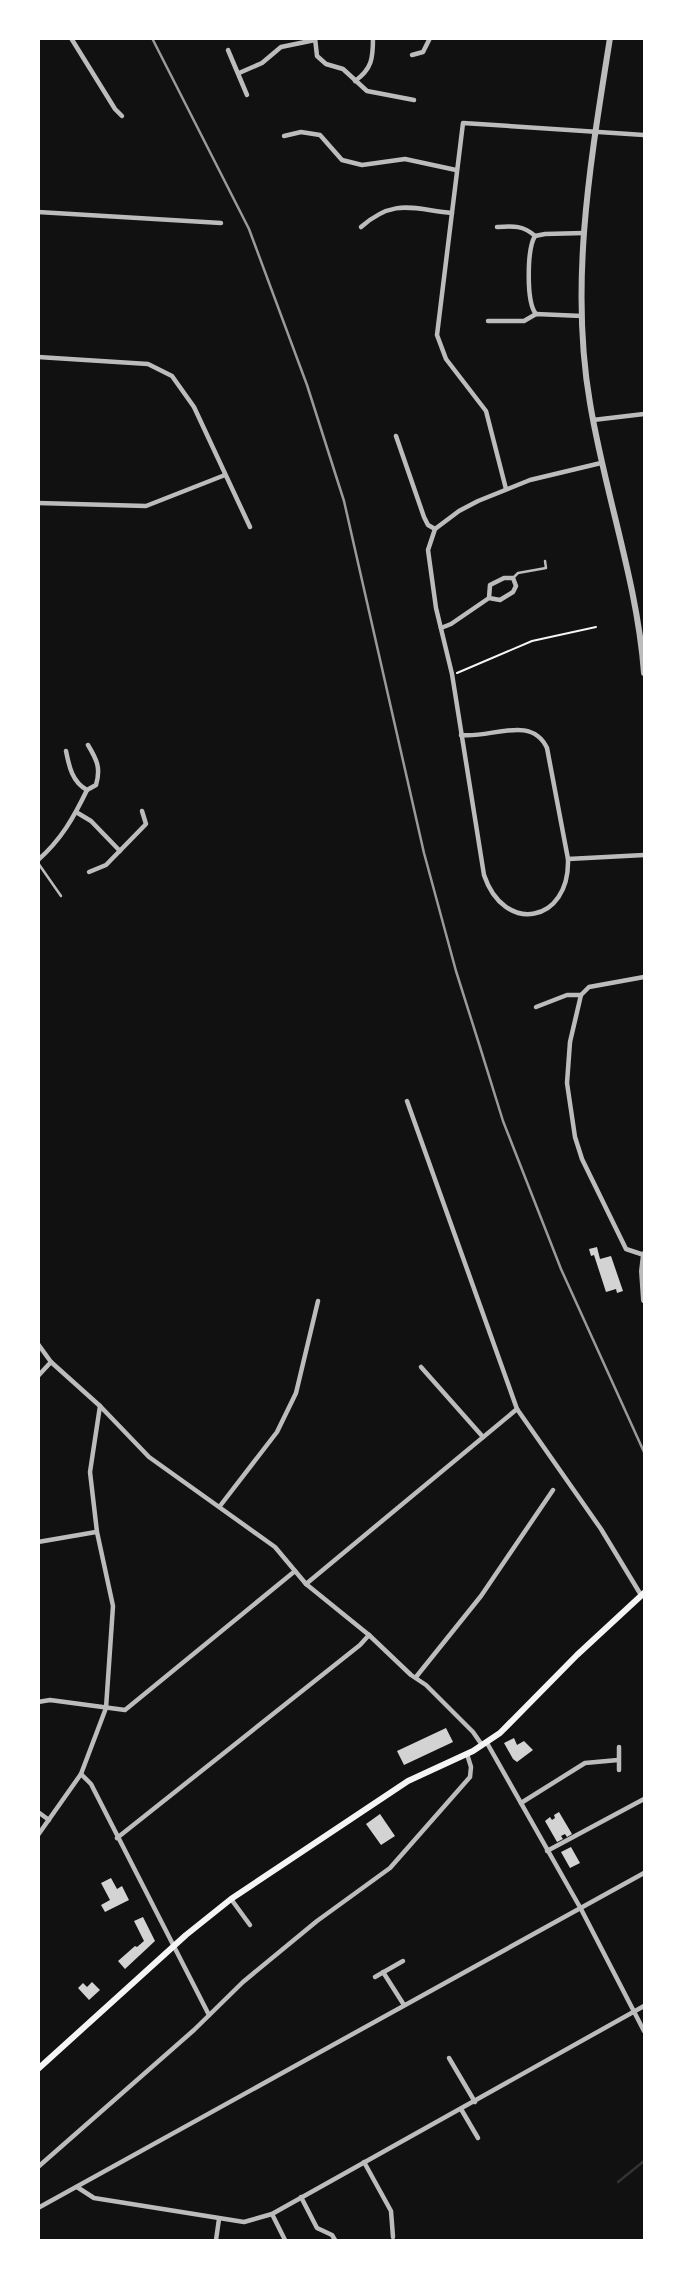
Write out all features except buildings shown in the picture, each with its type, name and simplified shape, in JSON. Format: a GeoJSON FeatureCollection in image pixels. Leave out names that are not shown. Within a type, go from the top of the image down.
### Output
{"type":"FeatureCollection","features":[{"type":"Feature","properties":{"kind":"main road"},"geometry":{"type":"LineString","coordinates":[[38,2069],[173,1946],[231,1899],[408,1781],[485,1744],[643,1596]]}},
{"type":"Feature","properties":{"kind":"street"},"geometry":{"type":"LineString","coordinates":[[71,38],[122,116]]}},
{"type":"Feature","properties":{"kind":"street"},"geometry":{"type":"LineString","coordinates":[[355,81],[366,73],[373,62],[373,38]]}},
{"type":"Feature","properties":{"kind":"street"},"geometry":{"type":"LineString","coordinates":[[412,55],[423,52],[430,38]]}},
{"type":"Feature","properties":{"kind":"street"},"geometry":{"type":"LineString","coordinates":[[610,38],[584,233],[582,316],[593,421],[638,615],[645,673]]}},
{"type":"Feature","properties":{"kind":"street"},"geometry":{"type":"LineString","coordinates":[[239,73],[262,63],[281,47],[315,39],[317,56],[326,64],[343,69],[367,91],[414,100]]}},
{"type":"Feature","properties":{"kind":"street"},"geometry":{"type":"LineString","coordinates":[[228,50],[247,95]]}},
{"type":"Feature","properties":{"kind":"street"},"geometry":{"type":"LineString","coordinates":[[404,99],[404,107]]}},
{"type":"Feature","properties":{"kind":"street"},"geometry":{"type":"LineString","coordinates":[[506,489],[486,411],[446,359],[437,335],[463,123],[645,135]]}},
{"type":"Feature","properties":{"kind":"street"},"geometry":{"type":"LineString","coordinates":[[284,136],[301,132],[320,135],[342,160],[362,165],[405,159],[456,170]]}},
{"type":"Feature","properties":{"kind":"street"},"geometry":{"type":"LineString","coordinates":[[361,227],[375,215],[394,207],[452,213]]}},
{"type":"Feature","properties":{"kind":"street"},"geometry":{"type":"LineString","coordinates":[[38,212],[221,223]]}},
{"type":"Feature","properties":{"kind":"street"},"geometry":{"type":"LineString","coordinates":[[497,226],[520,226],[536,236]]}},
{"type":"Feature","properties":{"kind":"street"},"geometry":{"type":"LineString","coordinates":[[536,236],[584,233]]}},
{"type":"Feature","properties":{"kind":"street"},"geometry":{"type":"LineString","coordinates":[[536,236],[531,248],[529,302],[536,314]]}},
{"type":"Feature","properties":{"kind":"street"},"geometry":{"type":"LineString","coordinates":[[488,321],[524,321],[536,314],[582,316]]}},
{"type":"Feature","properties":{"kind":"street"},"geometry":{"type":"LineString","coordinates":[[38,357],[148,364],[172,376],[194,407],[250,527]]}},
{"type":"Feature","properties":{"kind":"street"},"geometry":{"type":"LineString","coordinates":[[593,421],[645,414]]}},
{"type":"Feature","properties":{"kind":"street"},"geometry":{"type":"LineString","coordinates":[[396,436],[424,517],[428,525],[435,529]]}},
{"type":"Feature","properties":{"kind":"street"},"geometry":{"type":"LineString","coordinates":[[461,735],[472,737],[523,729],[540,737],[547,748],[568,859],[566,884],[556,902],[548,908],[526,914],[505,907],[495,899],[484,875],[461,735],[454,673],[436,608],[428,550],[435,529],[459,512],[530,480],[601,463]]}},
{"type":"Feature","properties":{"kind":"street"},"geometry":{"type":"LineString","coordinates":[[38,503],[146,506],[225,475]]}},
{"type":"Feature","properties":{"kind":"street"},"geometry":{"type":"LineString","coordinates":[[441,628],[489,598],[500,600],[513,592],[516,586],[513,578],[504,578],[490,585],[489,598]]}},
{"type":"Feature","properties":{"kind":"street"},"geometry":{"type":"LineString","coordinates":[[38,862],[52,848],[87,790],[96,785],[99,775],[98,761],[88,745]]}},
{"type":"Feature","properties":{"kind":"street"},"geometry":{"type":"LineString","coordinates":[[66,751],[74,778],[87,790]]}},
{"type":"Feature","properties":{"kind":"street"},"geometry":{"type":"LineString","coordinates":[[89,872],[106,865],[146,824],[142,811]]}},
{"type":"Feature","properties":{"kind":"street"},"geometry":{"type":"LineString","coordinates":[[76,812],[91,821],[120,851]]}},
{"type":"Feature","properties":{"kind":"street"},"geometry":{"type":"LineString","coordinates":[[568,859],[645,855]]}},
{"type":"Feature","properties":{"kind":"street"},"geometry":{"type":"LineString","coordinates":[[645,977],[589,988],[581,995],[570,1042],[567,1083],[576,1137],[593,1183],[626,1250],[644,1255],[642,1271],[645,1300]]}},
{"type":"Feature","properties":{"kind":"street"},"geometry":{"type":"LineString","coordinates":[[537,1007],[567,995],[581,995]]}},
{"type":"Feature","properties":{"kind":"street"},"geometry":{"type":"LineString","coordinates":[[407,1101],[517,1409],[601,1529],[643,1596]]}},
{"type":"Feature","properties":{"kind":"street"},"geometry":{"type":"LineString","coordinates":[[220,1506],[278,1432],[296,1393],[318,1301]]}},
{"type":"Feature","properties":{"kind":"street"},"geometry":{"type":"LineString","coordinates":[[38,1343],[51,1362],[100,1406],[149,1457],[275,1547],[306,1584],[416,1677],[485,1744],[581,1909],[645,2031]]}},
{"type":"Feature","properties":{"kind":"street"},"geometry":{"type":"LineString","coordinates":[[38,1376],[51,1362]]}},
{"type":"Feature","properties":{"kind":"street"},"geometry":{"type":"LineString","coordinates":[[421,1367],[483,1437]]}},
{"type":"Feature","properties":{"kind":"street"},"geometry":{"type":"LineString","coordinates":[[38,1835],[81,1774],[106,1708],[113,1606],[97,1532],[90,1472],[100,1406]]}},
{"type":"Feature","properties":{"kind":"street"},"geometry":{"type":"LineString","coordinates":[[306,1584],[517,1409]]}},
{"type":"Feature","properties":{"kind":"street"},"geometry":{"type":"LineString","coordinates":[[416,1677],[481,1596],[553,1490]]}},
{"type":"Feature","properties":{"kind":"street"},"geometry":{"type":"LineString","coordinates":[[38,1542],[97,1532]]}},
{"type":"Feature","properties":{"kind":"street"},"geometry":{"type":"LineString","coordinates":[[38,1702],[50,1700],[125,1710],[296,1571]]}},
{"type":"Feature","properties":{"kind":"street"},"geometry":{"type":"LineString","coordinates":[[117,1838],[369,1635]]}},
{"type":"Feature","properties":{"kind":"street"},"geometry":{"type":"LineString","coordinates":[[619,1747],[619,1770]]}},
{"type":"Feature","properties":{"kind":"street"},"geometry":{"type":"LineString","coordinates":[[38,2167],[243,1982],[317,1921],[390,1868],[470,1776],[471,1767],[467,1754]]}},
{"type":"Feature","properties":{"kind":"street"},"geometry":{"type":"LineString","coordinates":[[521,1803],[585,1763],[618,1759]]}},
{"type":"Feature","properties":{"kind":"street"},"geometry":{"type":"LineString","coordinates":[[81,1774],[91,1784],[209,2015]]}},
{"type":"Feature","properties":{"kind":"street"},"geometry":{"type":"LineString","coordinates":[[547,1851],[645,1799]]}},
{"type":"Feature","properties":{"kind":"street"},"geometry":{"type":"LineString","coordinates":[[38,1812],[50,1820]]}},
{"type":"Feature","properties":{"kind":"street"},"geometry":{"type":"LineString","coordinates":[[38,2208],[645,1873]]}},
{"type":"Feature","properties":{"kind":"street"},"geometry":{"type":"LineString","coordinates":[[231,1899],[250,1925]]}},
{"type":"Feature","properties":{"kind":"street"},"geometry":{"type":"LineString","coordinates":[[374,1977],[403,1961]]}},
{"type":"Feature","properties":{"kind":"street"},"geometry":{"type":"LineString","coordinates":[[383,1972],[404,2005]]}},
{"type":"Feature","properties":{"kind":"street"},"geometry":{"type":"LineString","coordinates":[[77,2188],[94,2198],[219,2219],[244,2222],[272,2214],[645,2007]]}},
{"type":"Feature","properties":{"kind":"street"},"geometry":{"type":"LineString","coordinates":[[449,2059],[475,2102]]}},
{"type":"Feature","properties":{"kind":"street"},"geometry":{"type":"LineString","coordinates":[[461,2109],[478,2138]]}},
{"type":"Feature","properties":{"kind":"street"},"geometry":{"type":"LineString","coordinates":[[364,2162],[391,2211],[393,2237]]}},
{"type":"Feature","properties":{"kind":"street"},"geometry":{"type":"LineString","coordinates":[[301,2197],[319,2230],[328,2232],[335,2241]]}},
{"type":"Feature","properties":{"kind":"street"},"geometry":{"type":"LineString","coordinates":[[272,2214],[285,2241]]}},
{"type":"Feature","properties":{"kind":"street"},"geometry":{"type":"LineString","coordinates":[[216,2241],[219,2219]]}},
{"type":"Feature","properties":{"kind":"lane"},"geometry":{"type":"LineString","coordinates":[[513,578],[518,573],[546,568],[545,561]]}},
{"type":"Feature","properties":{"kind":"lane"},"geometry":{"type":"LineString","coordinates":[[38,862],[61,897]]}},
{"type":"Feature","properties":{"kind":"path"},"geometry":{"type":"LineString","coordinates":[[454,673],[532,641],[596,627]]}},
{"type":"Feature","properties":{"kind":"waterway"},"geometry":{"type":"LineString","coordinates":[[618,2182],[644,2161]]}},
{"type":"Feature","properties":{"kind":"railway"},"geometry":{"type":"LineString","coordinates":[[152,38],[249,229],[307,385],[344,501],[424,853],[456,971],[503,1121],[561,1269],[644,1452]]}}]}
